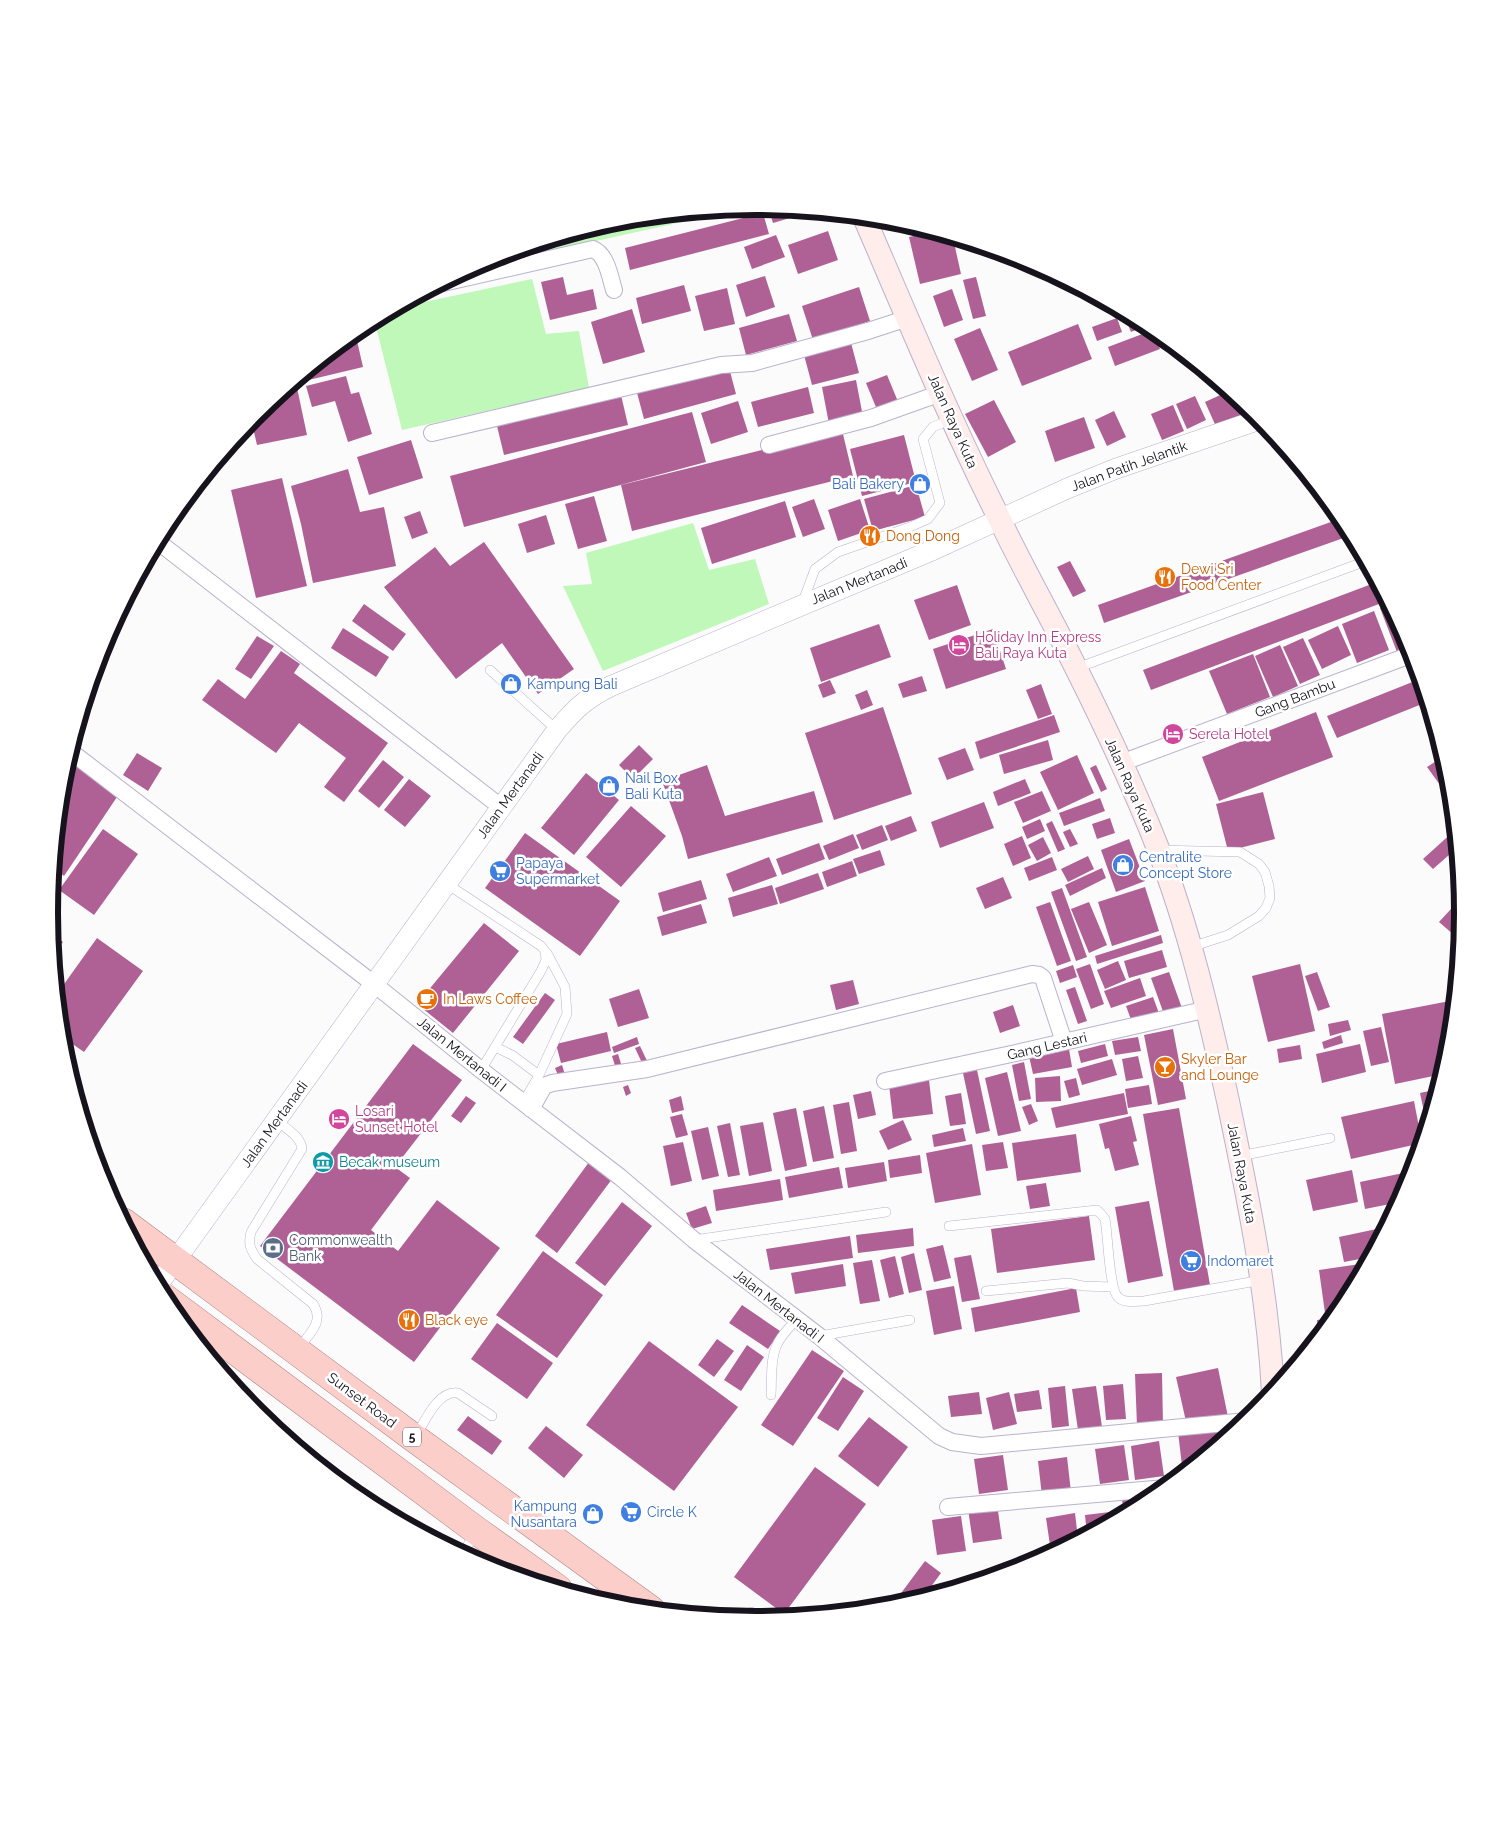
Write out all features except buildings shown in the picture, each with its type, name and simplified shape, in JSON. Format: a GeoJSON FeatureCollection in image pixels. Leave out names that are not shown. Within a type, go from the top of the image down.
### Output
{"type":"FeatureCollection","features":[{"type":"Feature","properties":{"kind":"highway","name":"Sunset Road"},"geometry":{"type":"LineString","coordinates":[[134,1230],[414,1438],[611,1594],[626,1600]]}},
{"type":"Feature","properties":{"kind":"highway"},"geometry":{"type":"LineString","coordinates":[[181,1310],[544,1579]]}},
{"type":"Feature","properties":{"kind":"main road","name":"Jalan Raya Kuta"},"geometry":{"type":"LineString","coordinates":[[867,224],[952,419],[999,520],[1076,668],[1121,763],[1158,850],[1208,1009],[1240,1156],[1277,1378]]}},
{"type":"Feature","properties":{"kind":"street"},"geometry":{"type":"LineString","coordinates":[[482,271],[593,249],[600,253],[604,260],[614,290]]}},
{"type":"Feature","properties":{"kind":"street"},"geometry":{"type":"LineString","coordinates":[[432,433],[721,365],[752,363],[908,318]]}},
{"type":"Feature","properties":{"kind":"street"},"geometry":{"type":"LineString","coordinates":[[769,445],[871,418],[941,393]]}},
{"type":"Feature","properties":{"kind":"street","name":"Jalan Patih Jelantik"},"geometry":{"type":"LineString","coordinates":[[999,520],[1115,469],[1252,422]]}},
{"type":"Feature","properties":{"kind":"street","name":"Jalan Mertanadi"},"geometry":{"type":"LineString","coordinates":[[162,1280],[557,730],[577,707],[592,696],[999,520]]}},
{"type":"Feature","properties":{"kind":"street"},"geometry":{"type":"LineString","coordinates":[[163,545],[502,807]]}},
{"type":"Feature","properties":{"kind":"street","name":"Gang Bambu"},"geometry":{"type":"LineString","coordinates":[[1121,763],[1405,657]]}},
{"type":"Feature","properties":{"kind":"street","name":"Jalan Mertanadi I"},"geometry":{"type":"LineString","coordinates":[[76,756],[374,984],[620,1178],[694,1240],[819,1336],[939,1436],[959,1444],[981,1446],[1234,1422]]}},
{"type":"Feature","properties":{"kind":"street"},"geometry":{"type":"LineString","coordinates":[[527,1106],[544,1086],[552,1083],[646,1069],[1032,974],[1043,978],[1064,1042]]}},
{"type":"Feature","properties":{"kind":"street","name":"Gang Lestari"},"geometry":{"type":"LineString","coordinates":[[885,1081],[1208,1009]]}},
{"type":"Feature","properties":{"kind":"street"},"geometry":{"type":"LineString","coordinates":[[948,1507],[1151,1489]]}},
{"type":"Feature","properties":{"kind":"lane"},"geometry":{"type":"LineString","coordinates":[[802,604],[815,569],[838,552],[928,519],[940,503],[923,439],[933,427],[952,419]]}},
{"type":"Feature","properties":{"kind":"lane"},"geometry":{"type":"LineString","coordinates":[[1076,668],[1360,563]]}},
{"type":"Feature","properties":{"kind":"lane"},"geometry":{"type":"LineString","coordinates":[[490,670],[557,730]]}},
{"type":"Feature","properties":{"kind":"lane"},"geometry":{"type":"LineString","coordinates":[[1158,850],[1240,852],[1259,864],[1265,872],[1270,898],[1260,916],[1228,934],[1190,947]]}},
{"type":"Feature","properties":{"kind":"lane"},"geometry":{"type":"LineString","coordinates":[[446,884],[541,946],[565,987],[567,1014],[527,1106]]}},
{"type":"Feature","properties":{"kind":"lane"},"geometry":{"type":"LineString","coordinates":[[481,1070],[541,971],[546,960],[545,951]]}},
{"type":"Feature","properties":{"kind":"lane"},"geometry":{"type":"LineString","coordinates":[[495,1047],[512,1055],[539,1075]]}},
{"type":"Feature","properties":{"kind":"lane"},"geometry":{"type":"LineString","coordinates":[[276,1120],[298,1139],[302,1149],[250,1232],[248,1242],[251,1251],[257,1259],[313,1304],[317,1310],[319,1317],[316,1323],[296,1351]]}},
{"type":"Feature","properties":{"kind":"lane"},"geometry":{"type":"LineString","coordinates":[[1240,1156],[1330,1138]]}},
{"type":"Feature","properties":{"kind":"lane"},"geometry":{"type":"LineString","coordinates":[[949,1226],[1097,1210],[1105,1219],[1113,1287],[1118,1297],[1130,1302],[1262,1280]]}},
{"type":"Feature","properties":{"kind":"lane"},"geometry":{"type":"LineString","coordinates":[[694,1240],[886,1212]]}},
{"type":"Feature","properties":{"kind":"lane"},"geometry":{"type":"LineString","coordinates":[[986,1291],[1068,1283],[1083,1286],[1113,1287]]}},
{"type":"Feature","properties":{"kind":"lane"},"geometry":{"type":"LineString","coordinates":[[771,1395],[773,1360],[776,1348],[782,1337],[797,1319]]}},
{"type":"Feature","properties":{"kind":"lane"},"geometry":{"type":"LineString","coordinates":[[819,1336],[910,1320]]}},
{"type":"Feature","properties":{"kind":"lane"},"geometry":{"type":"LineString","coordinates":[[414,1438],[440,1399],[453,1392],[458,1393],[492,1416]]}},
{"type":"Feature","properties":{"kind":"lane"},"geometry":{"type":"LineString","coordinates":[[466,1548],[477,1531]]}},
{"type":"Feature","properties":{"kind":"green space"},"geometry":{"type":"Polygon","coordinates":[[[708,216],[546,252],[545,248],[620,228],[708,216]]]}},
{"type":"Feature","properties":{"kind":"green space"},"geometry":{"type":"Polygon","coordinates":[[[532,279],[546,334],[579,331],[589,388],[402,430],[376,328],[417,304],[532,279]]]}},
{"type":"Feature","properties":{"kind":"green space"},"geometry":{"type":"Polygon","coordinates":[[[693,523],[709,570],[755,559],[769,604],[603,671],[563,586],[592,584],[586,553],[693,523]]]}},
{"type":"Feature","properties":{"kind":"place","name":"Bali Bakery"},"geometry":{"type":"Point","coordinates":[920,484]}},
{"type":"Feature","properties":{"kind":"place","name":"Dong Dong"},"geometry":{"type":"Point","coordinates":[870,536]}},
{"type":"Feature","properties":{"kind":"place","name":"Dewi Sri Food Center"},"geometry":{"type":"Point","coordinates":[1165,577]}},
{"type":"Feature","properties":{"kind":"place","name":"Holiday Inn Express Bali Raya Kuta"},"geometry":{"type":"Point","coordinates":[959,645]}},
{"type":"Feature","properties":{"kind":"place","name":"Kampung Bali"},"geometry":{"type":"Point","coordinates":[511,684]}},
{"type":"Feature","properties":{"kind":"place","name":"Serela Hotel"},"geometry":{"type":"Point","coordinates":[1173,734]}},
{"type":"Feature","properties":{"kind":"place","name":"Nail Box Bali Kuta"},"geometry":{"type":"Point","coordinates":[609,786]}},
{"type":"Feature","properties":{"kind":"place","name":"Centralite Concept Store"},"geometry":{"type":"Point","coordinates":[1123,865]}},
{"type":"Feature","properties":{"kind":"place","name":"Papaya Supermarket"},"geometry":{"type":"Point","coordinates":[500,871]}},
{"type":"Feature","properties":{"kind":"place","name":"In Laws Coffee"},"geometry":{"type":"Point","coordinates":[427,999]}},
{"type":"Feature","properties":{"kind":"place","name":"Skyler Bar and Lounge"},"geometry":{"type":"Point","coordinates":[1165,1067]}},
{"type":"Feature","properties":{"kind":"place","name":"Losari Sunset Hotel"},"geometry":{"type":"Point","coordinates":[339,1119]}},
{"type":"Feature","properties":{"kind":"place","name":"Becak museum"},"geometry":{"type":"Point","coordinates":[323,1162]}},
{"type":"Feature","properties":{"kind":"place","name":"Commonwealth Bank"},"geometry":{"type":"Point","coordinates":[273,1248]}},
{"type":"Feature","properties":{"kind":"place","name":"Indomaret"},"geometry":{"type":"Point","coordinates":[1191,1261]}},
{"type":"Feature","properties":{"kind":"place","name":"Black eye"},"geometry":{"type":"Point","coordinates":[409,1320]}},
{"type":"Feature","properties":{"kind":"place","name":"Circle K"},"geometry":{"type":"Point","coordinates":[631,1512]}},
{"type":"Feature","properties":{"kind":"place","name":"Kampung Nusantara"},"geometry":{"type":"Point","coordinates":[593,1514]}}]}
